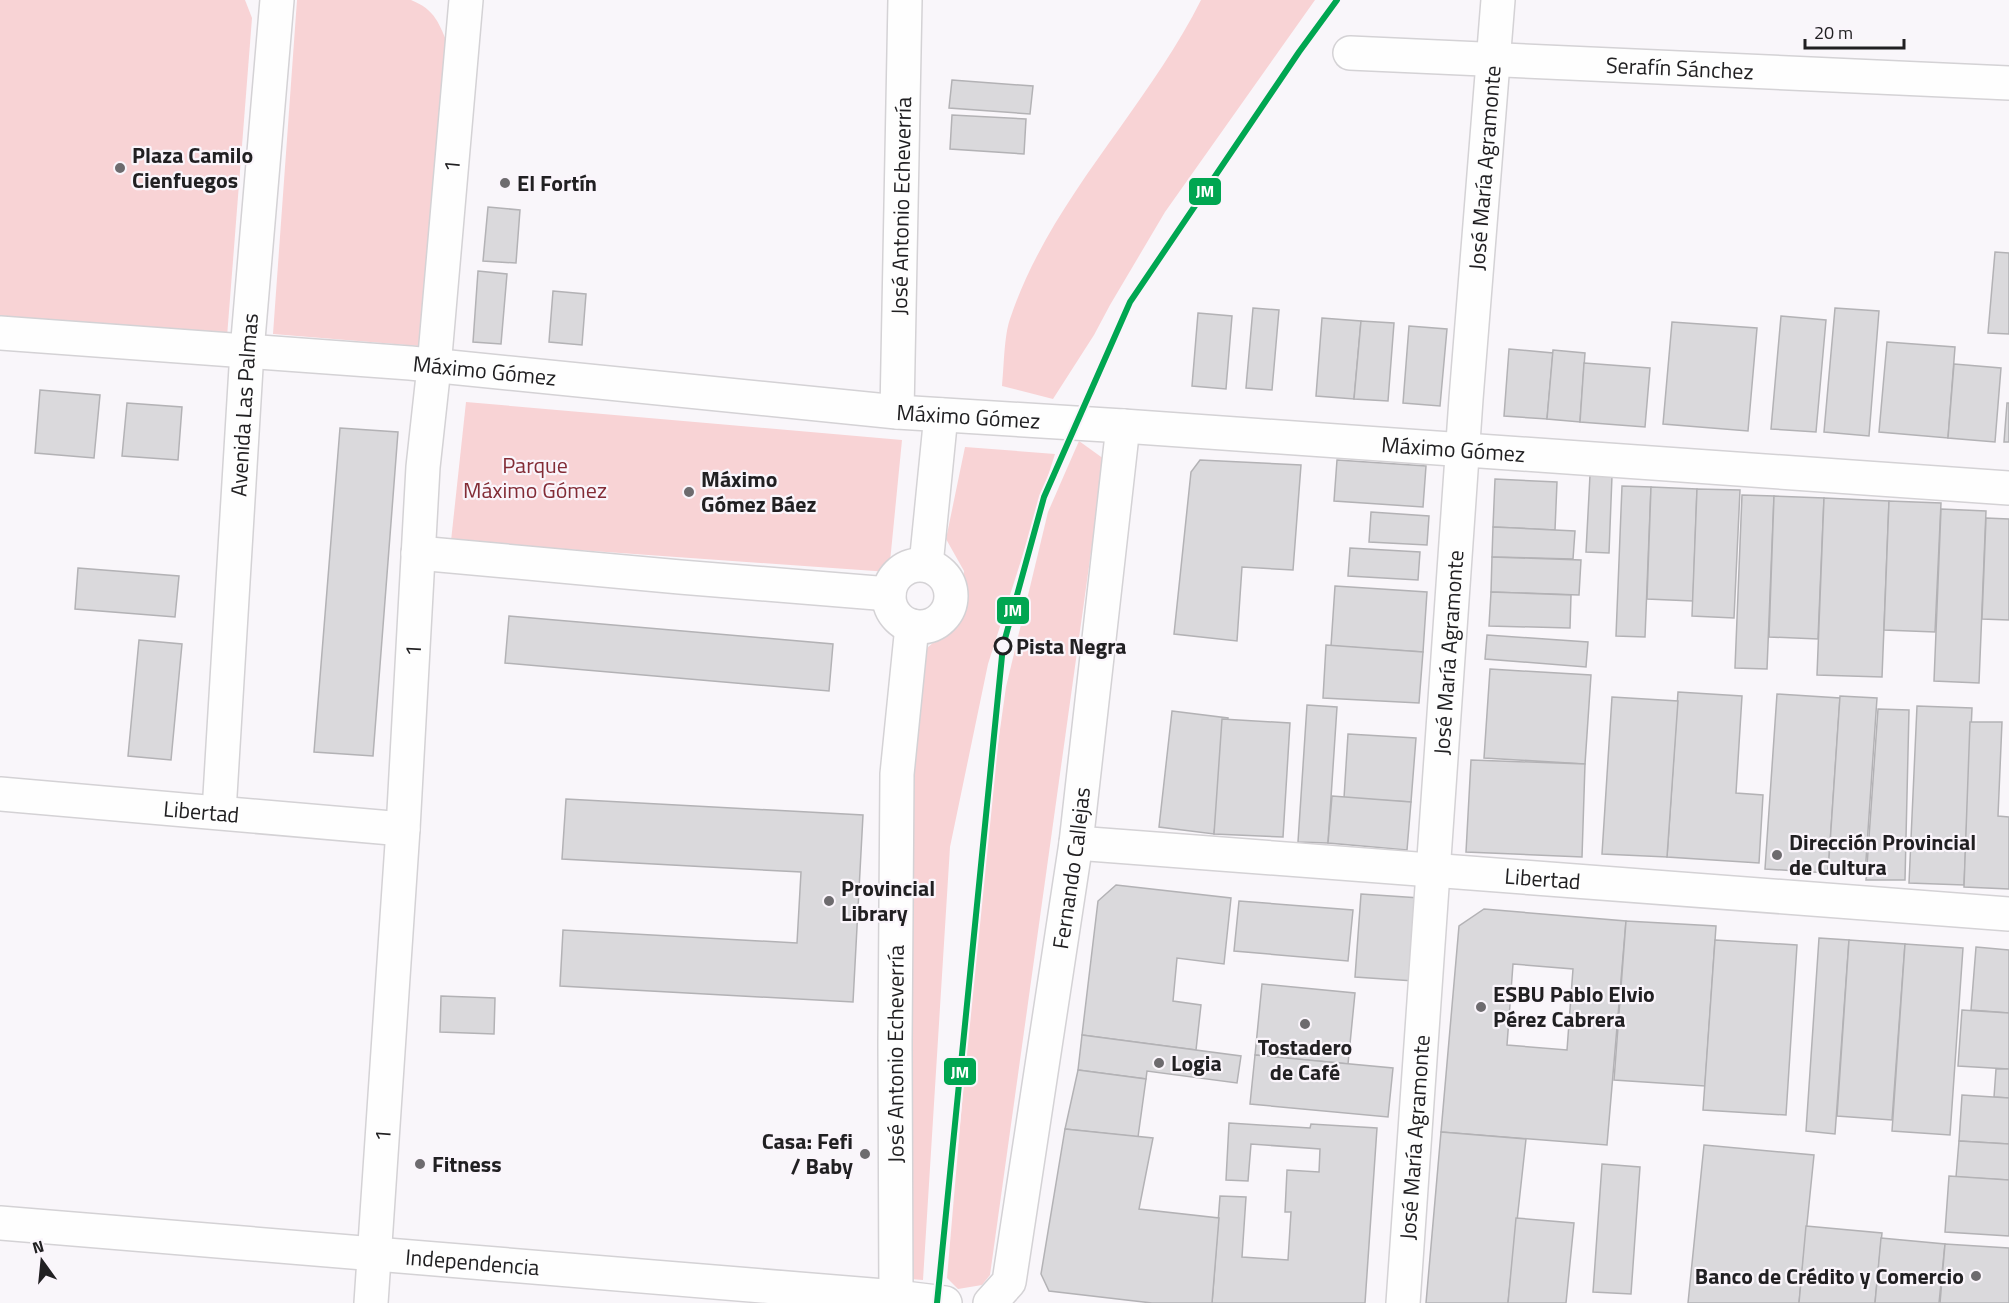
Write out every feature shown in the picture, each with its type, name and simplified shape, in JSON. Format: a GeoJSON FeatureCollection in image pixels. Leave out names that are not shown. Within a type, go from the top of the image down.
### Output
{"type":"FeatureCollection","features":[{"type":"Feature","properties":{"kind":"street","name":"Avenida Las Palmas"},"geometry":{"type":"LineString","coordinates":[[219,812],[247,351],[277,0]]}},
{"type":"Feature","properties":{"kind":"street","name":"1"},"geometry":{"type":"LineString","coordinates":[[371,1303],[403,829],[423,467],[466,0]]}},
{"type":"Feature","properties":{"kind":"street","name":"José Antonio Echeverría"},"geometry":{"type":"LineString","coordinates":[[897,412],[905,0]]}},
{"type":"Feature","properties":{"kind":"street","name":"José María Agramonte"},"geometry":{"type":"LineString","coordinates":[[1402,1303],[1498,0]]}},
{"type":"Feature","properties":{"kind":"street","name":"Serafín Sánchez"},"geometry":{"type":"LineString","coordinates":[[1350,53],[2009,83]]}},
{"type":"Feature","properties":{"kind":"street","name":"Máximo Gómez"},"geometry":{"type":"LineString","coordinates":[[0,333],[410,363],[897,412],[2009,488]]}},
{"type":"Feature","properties":{"kind":"street"},"geometry":{"type":"LineString","coordinates":[[926,565],[941,415]]}},
{"type":"Feature","properties":{"kind":"street","name":"Fernando Callejas"},"geometry":{"type":"LineString","coordinates":[[990,1303],[1009,1282],[1076,843],[1123,426]]}},
{"type":"Feature","properties":{"kind":"street"},"geometry":{"type":"LineString","coordinates":[[418,553],[889,594]]}},
{"type":"Feature","properties":{"kind":"street"},"geometry":{"type":"LineString","coordinates":[[926,565],[942,572],[948,579],[952,591],[951,604],[946,615],[936,623],[924,627],[912,626],[895,614],[890,604],[891,584],[905,568],[926,565]]}},
{"type":"Feature","properties":{"kind":"street","name":"José Antonio Echeverría"},"geometry":{"type":"LineString","coordinates":[[896,1300],[897,774],[912,626]]}},
{"type":"Feature","properties":{"kind":"street","name":"Libertad"},"geometry":{"type":"LineString","coordinates":[[0,794],[403,829]]}},
{"type":"Feature","properties":{"kind":"street","name":"Libertad"},"geometry":{"type":"LineString","coordinates":[[1076,843],[2009,914]]}},
{"type":"Feature","properties":{"kind":"street","name":"Independencia"},"geometry":{"type":"LineString","coordinates":[[0,1223],[374,1252],[945,1303]]}},
{"type":"Feature","properties":{"kind":"green space","name":"Plaza Camilo Cienfuegos"},"geometry":{"type":"Polygon","coordinates":[[[0,0],[245,0],[252,18],[227,337],[0,318],[0,0]]]}},
{"type":"Feature","properties":{"kind":"green space"},"geometry":{"type":"Polygon","coordinates":[[[297,0],[411,0],[426,8],[436,19],[449,47],[419,346],[273,334],[297,0]]]}},
{"type":"Feature","properties":{"kind":"green space"},"geometry":{"type":"Polygon","coordinates":[[[1201,0],[1315,0],[1165,212],[1094,335],[1053,399],[1002,386],[1008,326],[1027,276],[1073,195],[1153,80],[1201,0]]]}},
{"type":"Feature","properties":{"kind":"green space","name":"Parque Máximo Gómez"},"geometry":{"type":"Polygon","coordinates":[[[466,402],[902,440],[889,572],[451,541],[466,402]]]}},
{"type":"Feature","properties":{"kind":"green space"},"geometry":{"type":"Polygon","coordinates":[[[1079,441],[1104,459],[990,1275],[982,1285],[958,1289],[947,1278],[985,836],[1006,687],[1048,512],[1079,441]]]}},
{"type":"Feature","properties":{"kind":"green space"},"geometry":{"type":"Polygon","coordinates":[[[965,447],[1055,454],[988,664],[950,847],[923,1280],[911,1279],[906,806],[927,648],[960,619],[964,571],[946,539],[965,447]]]}},
{"type":"Feature","properties":{"kind":"building"},"geometry":{"type":"Polygon","coordinates":[[[952,80],[1033,86],[1030,114],[949,108],[952,80]]]}},
{"type":"Feature","properties":{"kind":"building"},"geometry":{"type":"Polygon","coordinates":[[[952,115],[1026,119],[1024,154],[950,149],[952,115]]]}},
{"type":"Feature","properties":{"kind":"building"},"geometry":{"type":"Polygon","coordinates":[[[488,207],[520,210],[516,263],[483,261],[488,207]]]}},
{"type":"Feature","properties":{"kind":"building"},"geometry":{"type":"Polygon","coordinates":[[[1995,252],[2009,253],[2009,334],[1988,333],[1995,252]]]}},
{"type":"Feature","properties":{"kind":"building"},"geometry":{"type":"Polygon","coordinates":[[[478,271],[507,274],[501,344],[473,342],[478,271]]]}},
{"type":"Feature","properties":{"kind":"building"},"geometry":{"type":"Polygon","coordinates":[[[553,291],[586,294],[582,345],[549,342],[553,291]]]}},
{"type":"Feature","properties":{"kind":"building"},"geometry":{"type":"Polygon","coordinates":[[[1253,308],[1279,310],[1272,390],[1246,388],[1253,308]]]}},
{"type":"Feature","properties":{"kind":"building"},"geometry":{"type":"Polygon","coordinates":[[[1835,308],[1879,311],[1869,436],[1824,432],[1835,308]]]}},
{"type":"Feature","properties":{"kind":"building"},"geometry":{"type":"Polygon","coordinates":[[[1198,313],[1232,316],[1226,389],[1192,386],[1198,313]]]}},
{"type":"Feature","properties":{"kind":"building"},"geometry":{"type":"Polygon","coordinates":[[[1781,316],[1826,320],[1816,432],[1771,429],[1781,316]]]}},
{"type":"Feature","properties":{"kind":"building"},"geometry":{"type":"Polygon","coordinates":[[[1322,318],[1361,321],[1354,399],[1316,396],[1322,318]]]}},
{"type":"Feature","properties":{"kind":"building"},"geometry":{"type":"Polygon","coordinates":[[[1361,321],[1394,323],[1388,401],[1354,399],[1361,321]]]}},
{"type":"Feature","properties":{"kind":"building"},"geometry":{"type":"Polygon","coordinates":[[[1672,322],[1757,328],[1748,431],[1663,424],[1672,322]]]}},
{"type":"Feature","properties":{"kind":"building"},"geometry":{"type":"Polygon","coordinates":[[[1409,326],[1447,329],[1440,406],[1403,403],[1409,326]]]}},
{"type":"Feature","properties":{"kind":"building"},"geometry":{"type":"Polygon","coordinates":[[[1887,342],[1955,347],[1948,438],[1879,432],[1887,342]]]}},
{"type":"Feature","properties":{"kind":"building"},"geometry":{"type":"Polygon","coordinates":[[[1509,349],[1553,353],[1547,419],[1504,416],[1509,349]]]}},
{"type":"Feature","properties":{"kind":"building"},"geometry":{"type":"Polygon","coordinates":[[[1553,350],[1585,353],[1580,422],[1547,419],[1553,350]]]}},
{"type":"Feature","properties":{"kind":"building"},"geometry":{"type":"Polygon","coordinates":[[[1584,363],[1650,368],[1645,427],[1580,422],[1584,363]]]}},
{"type":"Feature","properties":{"kind":"building"},"geometry":{"type":"Polygon","coordinates":[[[1954,364],[2001,368],[1995,442],[1948,438],[1954,364]]]}},
{"type":"Feature","properties":{"kind":"building"},"geometry":{"type":"Polygon","coordinates":[[[40,390],[100,395],[94,458],[35,453],[40,390]]]}},
{"type":"Feature","properties":{"kind":"building"},"geometry":{"type":"Polygon","coordinates":[[[127,403],[182,407],[178,460],[122,456],[127,403]]]}},
{"type":"Feature","properties":{"kind":"building"},"geometry":{"type":"Polygon","coordinates":[[[2007,403],[2009,403],[2009,442],[2004,442],[2007,403]]]}},
{"type":"Feature","properties":{"kind":"building"},"geometry":{"type":"Polygon","coordinates":[[[340,428],[398,432],[373,756],[314,752],[340,428]]]}},
{"type":"Feature","properties":{"kind":"building"},"geometry":{"type":"Polygon","coordinates":[[[1200,460],[1301,465],[1293,570],[1242,567],[1237,641],[1174,634],[1191,472],[1200,460]]]}},
{"type":"Feature","properties":{"kind":"building"},"geometry":{"type":"Polygon","coordinates":[[[1337,460],[1426,466],[1423,507],[1334,501],[1337,460]]]}},
{"type":"Feature","properties":{"kind":"building"},"geometry":{"type":"Polygon","coordinates":[[[1590,475],[1612,476],[1609,553],[1586,552],[1590,475]]]}},
{"type":"Feature","properties":{"kind":"building"},"geometry":{"type":"Polygon","coordinates":[[[1495,479],[1557,482],[1555,530],[1493,527],[1495,479]]]}},
{"type":"Feature","properties":{"kind":"building"},"geometry":{"type":"Polygon","coordinates":[[[1622,486],[1651,487],[1645,637],[1616,636],[1622,486]]]}},
{"type":"Feature","properties":{"kind":"building"},"geometry":{"type":"Polygon","coordinates":[[[1651,487],[1697,489],[1693,601],[1647,599],[1651,487]]]}},
{"type":"Feature","properties":{"kind":"building"},"geometry":{"type":"Polygon","coordinates":[[[1697,489],[1740,490],[1734,618],[1692,616],[1697,489]]]}},
{"type":"Feature","properties":{"kind":"building"},"geometry":{"type":"Polygon","coordinates":[[[1742,495],[1774,496],[1767,669],[1735,668],[1742,495]]]}},
{"type":"Feature","properties":{"kind":"building"},"geometry":{"type":"Polygon","coordinates":[[[1774,496],[1824,498],[1818,639],[1769,637],[1774,496]]]}},
{"type":"Feature","properties":{"kind":"building"},"geometry":{"type":"Polygon","coordinates":[[[1824,498],[1889,501],[1882,677],[1817,675],[1824,498]]]}},
{"type":"Feature","properties":{"kind":"building"},"geometry":{"type":"Polygon","coordinates":[[[1889,501],[1941,503],[1935,632],[1884,630],[1889,501]]]}},
{"type":"Feature","properties":{"kind":"building"},"geometry":{"type":"Polygon","coordinates":[[[1941,509],[1986,511],[1979,683],[1934,681],[1941,509]]]}},
{"type":"Feature","properties":{"kind":"building"},"geometry":{"type":"Polygon","coordinates":[[[1371,512],[1429,516],[1427,545],[1369,542],[1371,512]]]}},
{"type":"Feature","properties":{"kind":"building"},"geometry":{"type":"Polygon","coordinates":[[[1986,518],[2009,519],[2009,620],[1982,619],[1986,518]]]}},
{"type":"Feature","properties":{"kind":"building"},"geometry":{"type":"Polygon","coordinates":[[[1493,527],[1575,531],[1573,559],[1492,557],[1493,527]]]}},
{"type":"Feature","properties":{"kind":"building"},"geometry":{"type":"Polygon","coordinates":[[[1350,548],[1420,552],[1418,580],[1348,576],[1350,548]]]}},
{"type":"Feature","properties":{"kind":"building"},"geometry":{"type":"Polygon","coordinates":[[[1492,557],[1581,560],[1579,595],[1491,592],[1492,557]]]}},
{"type":"Feature","properties":{"kind":"building"},"geometry":{"type":"Polygon","coordinates":[[[78,568],[179,576],[175,617],[75,609],[78,568]]]}},
{"type":"Feature","properties":{"kind":"building"},"geometry":{"type":"Polygon","coordinates":[[[1335,586],[1427,592],[1423,652],[1331,646],[1335,586]]]}},
{"type":"Feature","properties":{"kind":"building"},"geometry":{"type":"Polygon","coordinates":[[[1491,592],[1571,595],[1570,628],[1489,626],[1491,592]]]}},
{"type":"Feature","properties":{"kind":"building"},"geometry":{"type":"Polygon","coordinates":[[[509,616],[833,644],[829,691],[505,663],[509,616]]]}},
{"type":"Feature","properties":{"kind":"building"},"geometry":{"type":"Polygon","coordinates":[[[1487,635],[1588,642],[1586,667],[1485,659],[1487,635]]]}},
{"type":"Feature","properties":{"kind":"building"},"geometry":{"type":"Polygon","coordinates":[[[139,640],[182,644],[171,760],[128,756],[139,640]]]}},
{"type":"Feature","properties":{"kind":"building"},"geometry":{"type":"Polygon","coordinates":[[[1326,645],[1423,652],[1419,703],[1323,698],[1326,645]]]}},
{"type":"Feature","properties":{"kind":"building"},"geometry":{"type":"Polygon","coordinates":[[[1490,669],[1591,675],[1585,764],[1484,758],[1490,669]]]}},
{"type":"Feature","properties":{"kind":"building"},"geometry":{"type":"Polygon","coordinates":[[[1678,692],[1742,696],[1736,793],[1763,795],[1759,863],[1667,857],[1678,692]]]}},
{"type":"Feature","properties":{"kind":"building"},"geometry":{"type":"Polygon","coordinates":[[[1777,694],[1840,698],[1828,873],[1765,869],[1777,694]]]}},
{"type":"Feature","properties":{"kind":"building"},"geometry":{"type":"Polygon","coordinates":[[[1840,696],[1877,698],[1865,875],[1828,873],[1840,696]]]}},
{"type":"Feature","properties":{"kind":"building"},"geometry":{"type":"Polygon","coordinates":[[[1612,697],[1678,701],[1667,857],[1602,854],[1612,697]]]}},
{"type":"Feature","properties":{"kind":"building"},"geometry":{"type":"Polygon","coordinates":[[[1307,705],[1337,707],[1328,843],[1298,842],[1307,705]]]}},
{"type":"Feature","properties":{"kind":"building"},"geometry":{"type":"Polygon","coordinates":[[[1917,706],[1972,708],[1964,885],[1909,883],[1917,706]]]}},
{"type":"Feature","properties":{"kind":"building"},"geometry":{"type":"Polygon","coordinates":[[[1878,709],[1909,710],[1905,880],[1866,880],[1878,709]]]}},
{"type":"Feature","properties":{"kind":"building"},"geometry":{"type":"Polygon","coordinates":[[[1172,711],[1228,718],[1214,834],[1159,827],[1172,711]]]}},
{"type":"Feature","properties":{"kind":"building"},"geometry":{"type":"Polygon","coordinates":[[[1222,719],[1290,723],[1283,837],[1214,834],[1222,719]]]}},
{"type":"Feature","properties":{"kind":"building"},"geometry":{"type":"Polygon","coordinates":[[[1970,722],[2002,722],[1998,816],[2009,817],[2009,889],[1964,887],[1970,722]]]}},
{"type":"Feature","properties":{"kind":"building"},"geometry":{"type":"Polygon","coordinates":[[[1348,734],[1416,738],[1411,802],[1344,798],[1348,734]]]}},
{"type":"Feature","properties":{"kind":"building"},"geometry":{"type":"Polygon","coordinates":[[[1471,760],[1585,764],[1582,857],[1466,852],[1471,760]]]}},
{"type":"Feature","properties":{"kind":"building"},"geometry":{"type":"Polygon","coordinates":[[[1332,796],[1411,802],[1407,850],[1328,843],[1332,796]]]}},
{"type":"Feature","properties":{"kind":"building","name":"Provincial Library"},"geometry":{"type":"Polygon","coordinates":[[[566,799],[863,815],[853,1002],[560,986],[563,930],[797,943],[801,872],[562,859],[566,799]]]}},
{"type":"Feature","properties":{"kind":"building"},"geometry":{"type":"Polygon","coordinates":[[[1116,885],[1231,898],[1224,964],[1177,958],[1173,1001],[1201,1005],[1196,1050],[1082,1035],[1098,901],[1116,885]]]}},
{"type":"Feature","properties":{"kind":"building"},"geometry":{"type":"Polygon","coordinates":[[[1361,894],[1420,898],[1414,981],[1355,977],[1361,894]]]}},
{"type":"Feature","properties":{"kind":"building"},"geometry":{"type":"Polygon","coordinates":[[[1239,901],[1353,910],[1348,961],[1234,951],[1239,901]]]}},
{"type":"Feature","properties":{"kind":"building","name":"ESBU Pablo Elvio Pérez Cabrera"},"geometry":{"type":"Polygon","coordinates":[[[1484,909],[1626,921],[1607,1145],[1441,1132],[1459,926],[1484,909]],[[1513,964],[1507,1045],[1567,1050],[1573,969],[1513,964]]]}},
{"type":"Feature","properties":{"kind":"building"},"geometry":{"type":"Polygon","coordinates":[[[1626,921],[1716,926],[1705,1086],[1614,1080],[1626,921]]]}},
{"type":"Feature","properties":{"kind":"building"},"geometry":{"type":"Polygon","coordinates":[[[1819,938],[1849,940],[1835,1134],[1806,1131],[1819,938]]]}},
{"type":"Feature","properties":{"kind":"building"},"geometry":{"type":"Polygon","coordinates":[[[1715,940],[1797,945],[1786,1115],[1703,1110],[1715,940]]]}},
{"type":"Feature","properties":{"kind":"building"},"geometry":{"type":"Polygon","coordinates":[[[1849,940],[1905,944],[1892,1120],[1837,1116],[1849,940]]]}},
{"type":"Feature","properties":{"kind":"building"},"geometry":{"type":"Polygon","coordinates":[[[1905,944],[1963,948],[1950,1135],[1892,1131],[1905,944]]]}},
{"type":"Feature","properties":{"kind":"building"},"geometry":{"type":"Polygon","coordinates":[[[1976,947],[2009,950],[2009,1013],[1971,1010],[1976,947]]]}},
{"type":"Feature","properties":{"kind":"building","name":"Tostadero de Café"},"geometry":{"type":"Polygon","coordinates":[[[1262,984],[1355,993],[1348,1064],[1255,1055],[1262,984]]]}},
{"type":"Feature","properties":{"kind":"building"},"geometry":{"type":"Polygon","coordinates":[[[441,996],[495,998],[494,1034],[440,1032],[441,996]]]}},
{"type":"Feature","properties":{"kind":"building"},"geometry":{"type":"Polygon","coordinates":[[[1962,1010],[2009,1013],[2009,1069],[1958,1066],[1962,1010]]]}},
{"type":"Feature","properties":{"kind":"building","name":"Logia"},"geometry":{"type":"Polygon","coordinates":[[[1082,1035],[1241,1056],[1237,1083],[1147,1071],[1146,1079],[1078,1070],[1082,1035]]]}},
{"type":"Feature","properties":{"kind":"building"},"geometry":{"type":"Polygon","coordinates":[[[1255,1055],[1393,1068],[1388,1117],[1250,1104],[1255,1055]]]}},
{"type":"Feature","properties":{"kind":"building"},"geometry":{"type":"Polygon","coordinates":[[[1996,1069],[2009,1069],[2009,1098],[1994,1097],[1996,1069]]]}},
{"type":"Feature","properties":{"kind":"building"},"geometry":{"type":"Polygon","coordinates":[[[1078,1070],[1146,1079],[1138,1137],[1065,1129],[1078,1070]]]}},
{"type":"Feature","properties":{"kind":"building"},"geometry":{"type":"Polygon","coordinates":[[[1962,1095],[2009,1098],[2009,1144],[1959,1141],[1962,1095]]]}},
{"type":"Feature","properties":{"kind":"building"},"geometry":{"type":"Polygon","coordinates":[[[1229,1123],[1310,1128],[1311,1124],[1377,1128],[1365,1303],[1212,1303],[1220,1196],[1246,1197],[1242,1257],[1288,1260],[1291,1212],[1285,1212],[1287,1170],[1319,1172],[1320,1149],[1251,1144],[1248,1181],[1226,1180],[1229,1123]]]}},
{"type":"Feature","properties":{"kind":"building"},"geometry":{"type":"Polygon","coordinates":[[[1065,1129],[1153,1138],[1139,1209],[1219,1218],[1212,1303],[1152,1303],[1049,1291],[1041,1274],[1065,1129]]]}},
{"type":"Feature","properties":{"kind":"building"},"geometry":{"type":"Polygon","coordinates":[[[1441,1132],[1526,1139],[1508,1303],[1426,1303],[1441,1132]]]}},
{"type":"Feature","properties":{"kind":"building"},"geometry":{"type":"Polygon","coordinates":[[[1959,1141],[2009,1144],[2009,1180],[1956,1177],[1959,1141]]]}},
{"type":"Feature","properties":{"kind":"building"},"geometry":{"type":"Polygon","coordinates":[[[1704,1145],[1814,1155],[1799,1303],[1688,1303],[1704,1145]]]}},
{"type":"Feature","properties":{"kind":"building"},"geometry":{"type":"Polygon","coordinates":[[[1602,1164],[1640,1167],[1631,1294],[1593,1292],[1602,1164]]]}},
{"type":"Feature","properties":{"kind":"building"},"geometry":{"type":"Polygon","coordinates":[[[1949,1176],[2009,1180],[2009,1236],[1945,1232],[1949,1176]]]}},
{"type":"Feature","properties":{"kind":"building"},"geometry":{"type":"Polygon","coordinates":[[[1516,1218],[1574,1223],[1566,1303],[1508,1303],[1516,1218]]]}},
{"type":"Feature","properties":{"kind":"building"},"geometry":{"type":"Polygon","coordinates":[[[1806,1226],[1882,1233],[1875,1303],[1799,1303],[1806,1226]]]}},
{"type":"Feature","properties":{"kind":"building"},"geometry":{"type":"Polygon","coordinates":[[[1881,1238],[1945,1244],[1939,1303],[1875,1303],[1881,1238]]]}},
{"type":"Feature","properties":{"kind":"building","name":"Banco de Crédito y Comercio"},"geometry":{"type":"Polygon","coordinates":[[[1945,1244],[2009,1248],[2009,1303],[1940,1303],[1945,1244]]]}},
{"type":"Feature","properties":{"kind":"transit line","name":"JM"},"geometry":{"type":"LineString","coordinates":[[937,1303],[1003,646],[1044,497],[1130,302],[1299,52],[1337,0]]}},
{"type":"Feature","properties":{"kind":"place","name":"Plaza Camilo Cienfuegos"},"geometry":{"type":"Point","coordinates":[120,168]}},
{"type":"Feature","properties":{"kind":"place","name":"El Fortín"},"geometry":{"type":"Point","coordinates":[505,183]}},
{"type":"Feature","properties":{"kind":"place","name":"Máximo Gómez Báez"},"geometry":{"type":"Point","coordinates":[689,492]}},
{"type":"Feature","properties":{"kind":"place","name":"Pista Negra"},"geometry":{"type":"Point","coordinates":[1003,646]}},
{"type":"Feature","properties":{"kind":"place","name":"Dirección Provincial de Cultura"},"geometry":{"type":"Point","coordinates":[1777,855]}},
{"type":"Feature","properties":{"kind":"place","name":"Provincial Library"},"geometry":{"type":"Point","coordinates":[829,901]}},
{"type":"Feature","properties":{"kind":"place","name":"ESBU Pablo Elvio Pérez Cabrera"},"geometry":{"type":"Point","coordinates":[1481,1007]}},
{"type":"Feature","properties":{"kind":"place","name":"Tostadero de Café"},"geometry":{"type":"Point","coordinates":[1305,1024]}},
{"type":"Feature","properties":{"kind":"place","name":"Logia"},"geometry":{"type":"Point","coordinates":[1159,1063]}},
{"type":"Feature","properties":{"kind":"place","name":"Casa: Fefi / Baby"},"geometry":{"type":"Point","coordinates":[865,1154]}},
{"type":"Feature","properties":{"kind":"place","name":"Fitness"},"geometry":{"type":"Point","coordinates":[420,1164]}},
{"type":"Feature","properties":{"kind":"place","name":"Banco de Crédito y Comercio"},"geometry":{"type":"Point","coordinates":[1976,1276]}}]}
